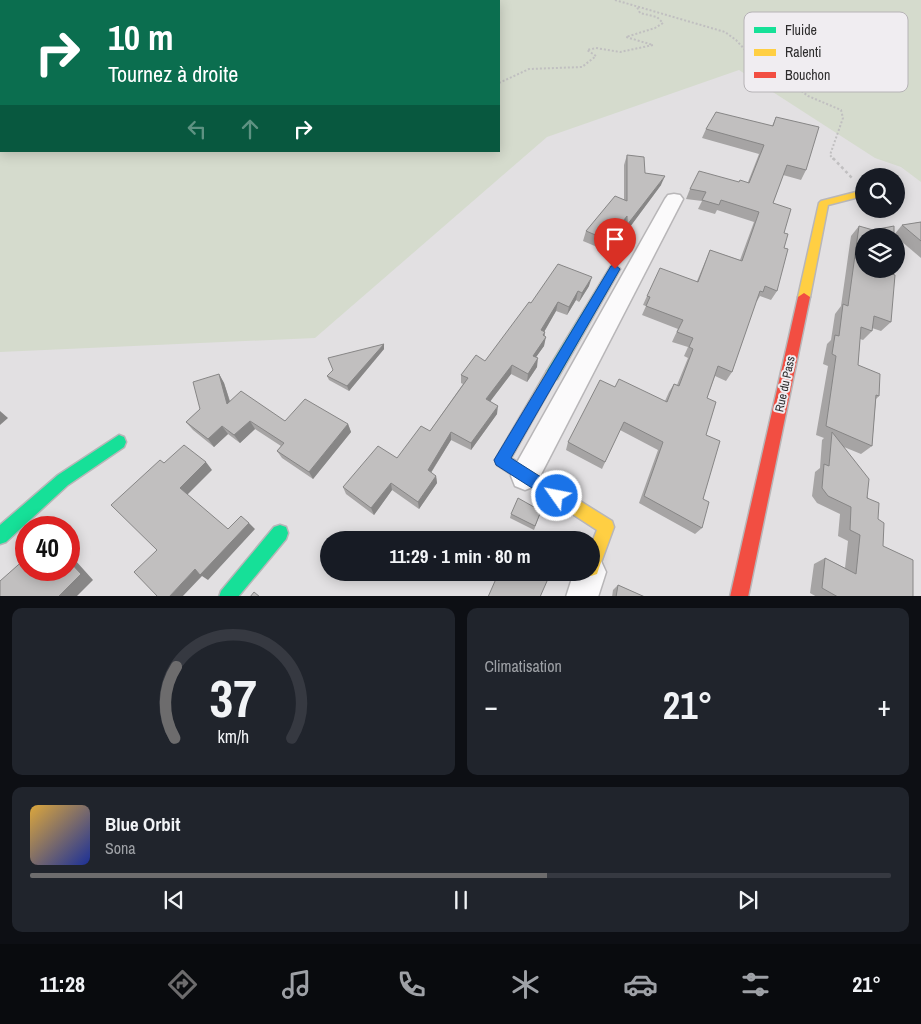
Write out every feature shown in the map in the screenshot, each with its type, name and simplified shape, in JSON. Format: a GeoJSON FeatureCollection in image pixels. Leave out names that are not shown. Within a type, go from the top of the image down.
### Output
{"type":"FeatureCollection","features":[{"type":"Feature","properties":{"kind":"street","name":"Rue du Pass"},"geometry":{"type":"LineString","coordinates":[[739,596],[824,203],[855,195]]}},
{"type":"Feature","properties":{"kind":"street"},"geometry":{"type":"LineString","coordinates":[[525,476],[674,199]]}},
{"type":"Feature","properties":{"kind":"street"},"geometry":{"type":"LineString","coordinates":[[600,543],[606,527],[502,460],[615,269]]}},
{"type":"Feature","properties":{"kind":"street"},"geometry":{"type":"LineString","coordinates":[[0,536],[62,480],[119,442]]}},
{"type":"Feature","properties":{"kind":"street"},"geometry":{"type":"LineString","coordinates":[[227,596],[280,533]]}},
{"type":"Feature","properties":{"kind":"street"},"geometry":{"type":"LineString","coordinates":[[582,596],[587,581]]}},
{"type":"Feature","properties":{"kind":"path"},"geometry":{"type":"LineString","coordinates":[[615,0],[725,32],[744,49]]}},
{"type":"Feature","properties":{"kind":"path"},"geometry":{"type":"LineString","coordinates":[[500,83],[528,69],[582,67],[596,56],[587,50],[596,48],[620,52],[652,45],[626,37],[631,34],[659,28],[664,23],[657,17],[640,13],[637,6]]}},
{"type":"Feature","properties":{"kind":"path"},"geometry":{"type":"LineString","coordinates":[[803,92],[841,110],[843,118],[830,155],[855,182]]}},
{"type":"Feature","properties":{"kind":"shaded area"},"geometry":{"type":"Polygon","coordinates":[[[500,0],[921,0],[921,182],[905,170],[905,168],[875,158],[773,92],[908,92],[908,12],[744,12],[744,73],[739,70],[547,137],[315,338],[0,352],[0,152],[500,152],[500,0]]]}},
{"type":"Feature","properties":{"kind":"building"},"geometry":{"type":"Polygon","coordinates":[[[716,112],[773,126],[776,117],[819,127],[806,170],[787,165],[773,203],[791,209],[784,233],[788,234],[784,248],[788,249],[777,291],[765,286],[763,292],[760,291],[732,372],[718,366],[707,398],[716,402],[706,435],[720,441],[703,499],[709,502],[702,528],[644,496],[663,442],[624,422],[605,462],[568,442],[600,380],[615,387],[619,379],[667,402],[674,384],[679,386],[693,349],[689,347],[693,338],[677,332],[683,320],[646,306],[650,297],[647,296],[660,268],[698,282],[710,250],[742,261],[759,212],[721,200],[719,205],[702,200],[706,192],[690,189],[699,171],[749,183],[764,145],[706,129],[716,112]]]}},
{"type":"Feature","properties":{"kind":"building"},"geometry":{"type":"Polygon","coordinates":[[[627,155],[644,157],[645,173],[665,176],[627,225],[627,216],[613,234],[610,233],[605,239],[586,231],[615,196],[627,201],[627,155]]]}},
{"type":"Feature","properties":{"kind":"building"},"geometry":{"type":"Polygon","coordinates":[[[921,222],[921,241],[902,225],[921,222]]]}},
{"type":"Feature","properties":{"kind":"building"},"geometry":{"type":"Polygon","coordinates":[[[855,255],[855,278],[895,278],[891,322],[874,316],[872,331],[861,327],[858,365],[880,374],[879,396],[876,395],[872,446],[826,426],[836,356],[832,354],[835,335],[839,336],[843,304],[848,306],[855,255]]]}},
{"type":"Feature","properties":{"kind":"building"},"geometry":{"type":"Polygon","coordinates":[[[558,264],[592,277],[582,293],[578,291],[569,307],[558,302],[541,330],[545,332],[543,335],[546,337],[533,356],[538,358],[528,374],[512,365],[486,399],[498,406],[471,443],[451,432],[428,470],[436,476],[418,502],[391,483],[371,508],[343,487],[378,446],[397,458],[421,426],[430,431],[468,378],[461,375],[476,355],[485,361],[529,302],[531,303],[558,264]]]}},
{"type":"Feature","properties":{"kind":"building"},"geometry":{"type":"Polygon","coordinates":[[[384,344],[347,386],[327,376],[333,370],[328,358],[384,344]]]}},
{"type":"Feature","properties":{"kind":"building"},"geometry":{"type":"Polygon","coordinates":[[[219,374],[227,404],[241,391],[285,421],[305,399],[348,424],[309,472],[277,451],[284,443],[250,421],[234,435],[222,426],[208,439],[186,422],[200,409],[193,382],[219,374]]]}},
{"type":"Feature","properties":{"kind":"building"},"geometry":{"type":"Polygon","coordinates":[[[832,432],[869,479],[867,498],[879,503],[878,519],[884,523],[883,546],[913,560],[913,596],[836,596],[822,588],[825,558],[856,574],[860,535],[850,530],[851,507],[828,496],[822,488],[824,464],[829,466],[832,432]]]}},
{"type":"Feature","properties":{"kind":"building"},"geometry":{"type":"Polygon","coordinates":[[[184,445],[206,462],[180,488],[228,529],[241,516],[249,523],[200,575],[195,569],[170,596],[157,596],[134,572],[157,550],[111,505],[160,460],[164,463],[184,445]]]}},
{"type":"Feature","properties":{"kind":"building"},"geometry":{"type":"Polygon","coordinates":[[[518,498],[541,511],[535,526],[511,514],[518,498]]]}},
{"type":"Feature","properties":{"kind":"building"},"geometry":{"type":"Polygon","coordinates":[[[15,568],[15,581],[74,581],[59,596],[0,596],[0,581],[15,568]]]}},
{"type":"Feature","properties":{"kind":"building"},"geometry":{"type":"Polygon","coordinates":[[[495,581],[547,581],[540,596],[488,596],[495,581]]]}},
{"type":"Feature","properties":{"kind":"building"},"geometry":{"type":"Polygon","coordinates":[[[618,585],[643,596],[616,596],[618,585]]]}},
{"type":"Feature","properties":{"kind":"building"},"geometry":{"type":"Polygon","coordinates":[[[254,592],[259,596],[251,596],[254,592]]]}},
{"type":"Feature","properties":{"kind":"traffic: fast"},"geometry":{"type":"LineString","coordinates":[[552,375],[615,269]]}},
{"type":"Feature","properties":{"kind":"traffic: fast"},"geometry":{"type":"LineString","coordinates":[[0,536],[63,480],[119,442]]}},
{"type":"Feature","properties":{"kind":"traffic: fast"},"geometry":{"type":"LineString","coordinates":[[228,596],[280,533]]}},
{"type":"Feature","properties":{"kind":"traffic: slow"},"geometry":{"type":"LineString","coordinates":[[804,297],[824,203],[855,195]]}},
{"type":"Feature","properties":{"kind":"traffic: slow"},"geometry":{"type":"LineString","coordinates":[[552,375],[502,460],[606,527],[600,543]]}},
{"type":"Feature","properties":{"kind":"traffic: jam"},"geometry":{"type":"LineString","coordinates":[[739,596],[804,297]]}},
{"type":"Feature","properties":{"kind":"route"},"geometry":{"type":"LineString","coordinates":[[557,496],[502,460],[615,269]]}}]}
